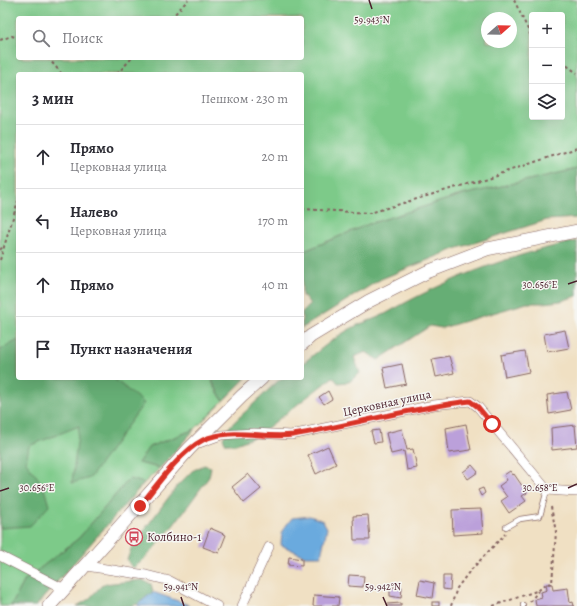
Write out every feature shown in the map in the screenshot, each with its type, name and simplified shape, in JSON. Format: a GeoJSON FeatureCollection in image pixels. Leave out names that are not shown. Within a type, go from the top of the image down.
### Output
{"type":"FeatureCollection","features":[{"type":"Feature","properties":{"kind":"main road"},"geometry":{"type":"LineString","coordinates":[[304,342],[369,301],[427,272],[487,248],[577,231]]}},
{"type":"Feature","properties":{"kind":"main road"},"geometry":{"type":"LineString","coordinates":[[49,606],[189,449],[260,380]]}},
{"type":"Feature","properties":{"kind":"street","name":"Церковная улица"},"geometry":{"type":"LineString","coordinates":[[189,449],[202,440],[221,435],[254,433],[291,435],[434,405],[470,401],[478,407],[547,490]]}},
{"type":"Feature","properties":{"kind":"street"},"geometry":{"type":"LineString","coordinates":[[547,490],[577,492]]}},
{"type":"Feature","properties":{"kind":"street"},"geometry":{"type":"LineString","coordinates":[[242,606],[269,548]]}},
{"type":"Feature","properties":{"kind":"street"},"geometry":{"type":"LineString","coordinates":[[0,556],[64,589]]}},
{"type":"Feature","properties":{"kind":"street"},"geometry":{"type":"LineString","coordinates":[[86,566],[146,575],[170,581],[217,606]]}},
{"type":"Feature","properties":{"kind":"lane"},"geometry":{"type":"LineString","coordinates":[[506,527],[520,519],[540,516],[547,490]]}},
{"type":"Feature","properties":{"kind":"path"},"geometry":{"type":"LineString","coordinates":[[173,16],[188,0]]}},
{"type":"Feature","properties":{"kind":"path"},"geometry":{"type":"LineString","coordinates":[[514,0],[529,32]]}},
{"type":"Feature","properties":{"kind":"path"},"geometry":{"type":"LineString","coordinates":[[0,40],[12,36],[16,37]]}},
{"type":"Feature","properties":{"kind":"path"},"geometry":{"type":"LineString","coordinates":[[50,60],[60,72]]}},
{"type":"Feature","properties":{"kind":"path"},"geometry":{"type":"LineString","coordinates":[[119,72],[130,60]]}},
{"type":"Feature","properties":{"kind":"path"},"geometry":{"type":"LineString","coordinates":[[565,64],[577,73]]}},
{"type":"Feature","properties":{"kind":"path"},"geometry":{"type":"LineString","coordinates":[[304,209],[370,213],[487,178],[577,148]]}},
{"type":"Feature","properties":{"kind":"path"},"geometry":{"type":"LineString","coordinates":[[0,260],[16,208]]}},
{"type":"Feature","properties":{"kind":"path"},"geometry":{"type":"LineString","coordinates":[[0,250],[5,244]]}},
{"type":"Feature","properties":{"kind":"path"},"geometry":{"type":"LineString","coordinates":[[528,606],[533,596],[539,590],[546,584],[552,583],[556,532],[547,490]]}},
{"type":"Feature","properties":{"kind":"path"},"geometry":{"type":"LineString","coordinates":[[451,606],[457,588],[469,572],[520,519]]}},
{"type":"Feature","properties":{"kind":"path"},"geometry":{"type":"LineString","coordinates":[[493,606],[539,590]]}},
{"type":"Feature","properties":{"kind":"green space"},"geometry":{"type":"Polygon","coordinates":[[[0,0],[577,0],[577,169],[458,196],[369,224],[304,251],[304,72],[16,72],[16,380],[214,380],[212,382],[223,401],[195,429],[149,447],[138,463],[160,468],[144,483],[129,479],[79,538],[25,580],[11,606],[0,606],[0,0]]]}},
{"type":"Feature","properties":{"kind":"green space"},"geometry":{"type":"Polygon","coordinates":[[[577,169],[577,218],[547,220],[455,249],[381,279],[304,327],[304,310],[310,304],[304,296],[304,251],[369,224],[458,196],[577,169]]]}},
{"type":"Feature","properties":{"kind":"green space"},"geometry":{"type":"Polygon","coordinates":[[[577,241],[577,296],[561,301],[527,303],[442,328],[430,326],[378,360],[366,352],[354,357],[360,373],[349,382],[338,383],[333,377],[257,436],[236,444],[226,444],[223,438],[230,426],[279,380],[304,380],[304,362],[345,332],[455,279],[502,261],[577,241]]]}},
{"type":"Feature","properties":{"kind":"green space"},"geometry":{"type":"Polygon","coordinates":[[[16,341],[16,380],[115,380],[144,403],[90,478],[72,483],[79,426],[29,446],[26,462],[43,485],[49,506],[30,526],[0,528],[0,350],[16,341]]]}},
{"type":"Feature","properties":{"kind":"green space"},"geometry":{"type":"Polygon","coordinates":[[[214,380],[244,380],[223,401],[212,381],[214,380]]]}},
{"type":"Feature","properties":{"kind":"green space"},"geometry":{"type":"Polygon","coordinates":[[[195,429],[160,468],[138,463],[149,447],[195,429]]]}},
{"type":"Feature","properties":{"kind":"green space"},"geometry":{"type":"Polygon","coordinates":[[[204,465],[211,467],[209,477],[150,554],[132,568],[127,560],[131,549],[177,486],[192,471],[204,465]]]}},
{"type":"Feature","properties":{"kind":"green space"},"geometry":{"type":"Polygon","coordinates":[[[129,479],[144,483],[36,606],[11,606],[25,580],[79,538],[129,479]]]}},
{"type":"Feature","properties":{"kind":"green space"},"geometry":{"type":"Polygon","coordinates":[[[142,580],[151,584],[153,592],[138,604],[130,606],[77,606],[89,599],[103,584],[142,580]]]}},
{"type":"Feature","properties":{"kind":"water"},"geometry":{"type":"Polygon","coordinates":[[[310,516],[323,521],[327,528],[321,556],[305,556],[281,545],[282,531],[292,518],[310,516]]]}},
{"type":"Feature","properties":{"kind":"water"},"geometry":{"type":"Polygon","coordinates":[[[153,592],[190,606],[138,606],[138,604],[153,592]]]}},
{"type":"Feature","properties":{"kind":"building"},"geometry":{"type":"Polygon","coordinates":[[[565,330],[569,348],[547,352],[544,334],[565,330]]]}},
{"type":"Feature","properties":{"kind":"building"},"geometry":{"type":"Polygon","coordinates":[[[525,351],[529,372],[505,377],[501,355],[525,351]]]}},
{"type":"Feature","properties":{"kind":"building"},"geometry":{"type":"Polygon","coordinates":[[[449,356],[454,373],[436,377],[432,359],[449,356]]]}},
{"type":"Feature","properties":{"kind":"building"},"geometry":{"type":"Polygon","coordinates":[[[402,364],[406,384],[387,388],[383,368],[402,364]]]}},
{"type":"Feature","properties":{"kind":"building"},"geometry":{"type":"Polygon","coordinates":[[[328,391],[332,399],[324,404],[319,397],[328,391]]]}},
{"type":"Feature","properties":{"kind":"building"},"geometry":{"type":"Polygon","coordinates":[[[567,392],[571,410],[549,414],[547,395],[567,392]]]}},
{"type":"Feature","properties":{"kind":"building"},"geometry":{"type":"Polygon","coordinates":[[[466,424],[471,450],[449,453],[446,428],[466,424]]]}},
{"type":"Feature","properties":{"kind":"building"},"geometry":{"type":"Polygon","coordinates":[[[575,425],[577,447],[552,450],[551,428],[575,425]]]}},
{"type":"Feature","properties":{"kind":"building"},"geometry":{"type":"Polygon","coordinates":[[[402,429],[407,450],[413,449],[417,468],[407,470],[404,451],[391,454],[386,433],[402,429]]]}},
{"type":"Feature","properties":{"kind":"building"},"geometry":{"type":"Polygon","coordinates":[[[379,430],[381,442],[374,443],[371,431],[379,430]]]}},
{"type":"Feature","properties":{"kind":"building"},"geometry":{"type":"Polygon","coordinates":[[[328,446],[336,464],[316,474],[308,455],[328,446]]]}},
{"type":"Feature","properties":{"kind":"building"},"geometry":{"type":"Polygon","coordinates":[[[472,465],[478,472],[468,479],[463,472],[472,465]]]}},
{"type":"Feature","properties":{"kind":"building"},"geometry":{"type":"Polygon","coordinates":[[[510,471],[513,475],[514,474],[527,493],[522,496],[526,501],[509,513],[501,501],[507,497],[499,486],[507,480],[504,475],[510,471]]]}},
{"type":"Feature","properties":{"kind":"building"},"geometry":{"type":"Polygon","coordinates":[[[248,474],[261,489],[244,503],[232,487],[248,474]]]}},
{"type":"Feature","properties":{"kind":"building"},"geometry":{"type":"Polygon","coordinates":[[[483,488],[485,493],[481,496],[478,490],[483,488]]]}},
{"type":"Feature","properties":{"kind":"building"},"geometry":{"type":"Polygon","coordinates":[[[481,509],[483,533],[453,535],[452,510],[481,509]]]}},
{"type":"Feature","properties":{"kind":"building"},"geometry":{"type":"Polygon","coordinates":[[[368,515],[370,540],[354,540],[353,516],[368,515]]]}},
{"type":"Feature","properties":{"kind":"building"},"geometry":{"type":"Polygon","coordinates":[[[210,528],[226,535],[219,553],[203,547],[210,528]]]}},
{"type":"Feature","properties":{"kind":"building"},"geometry":{"type":"Polygon","coordinates":[[[289,557],[302,559],[302,566],[288,565],[289,557]]]}},
{"type":"Feature","properties":{"kind":"building"},"geometry":{"type":"Polygon","coordinates":[[[349,575],[364,576],[363,587],[348,586],[349,575]]]}},
{"type":"Feature","properties":{"kind":"building"},"geometry":{"type":"Polygon","coordinates":[[[443,576],[451,576],[450,590],[443,589],[443,576]]]}},
{"type":"Feature","properties":{"kind":"building"},"geometry":{"type":"Polygon","coordinates":[[[420,580],[434,583],[432,598],[417,595],[420,580]]]}},
{"type":"Feature","properties":{"kind":"building"},"geometry":{"type":"Polygon","coordinates":[[[546,584],[552,584],[553,590],[568,588],[570,603],[573,602],[574,606],[536,606],[535,599],[542,597],[541,592],[547,590],[546,584]]]}},
{"type":"Feature","properties":{"kind":"building"},"geometry":{"type":"Polygon","coordinates":[[[390,587],[402,587],[401,598],[390,596],[390,587]]]}},
{"type":"Feature","properties":{"kind":"building"},"geometry":{"type":"Polygon","coordinates":[[[314,595],[339,597],[338,606],[313,606],[314,595]]]}},
{"type":"Feature","properties":{"kind":"building"},"geometry":{"type":"Polygon","coordinates":[[[432,602],[439,602],[439,606],[432,606],[432,602]]]}},
{"type":"Feature","properties":{"kind":"building"},"geometry":{"type":"Polygon","coordinates":[[[401,603],[401,606],[388,606],[387,604],[401,603]]]}},
{"type":"Feature","properties":{"kind":"place","name":"Колбино-1"},"geometry":{"type":"Point","coordinates":[134,537]}},
{"type":"Feature","properties":{"kind":"route"},"geometry":{"type":"LineString","coordinates":[[140,506],[189,449],[202,440],[213,436],[254,433],[291,435],[434,405],[470,401],[478,407],[492,424]]}}]}
